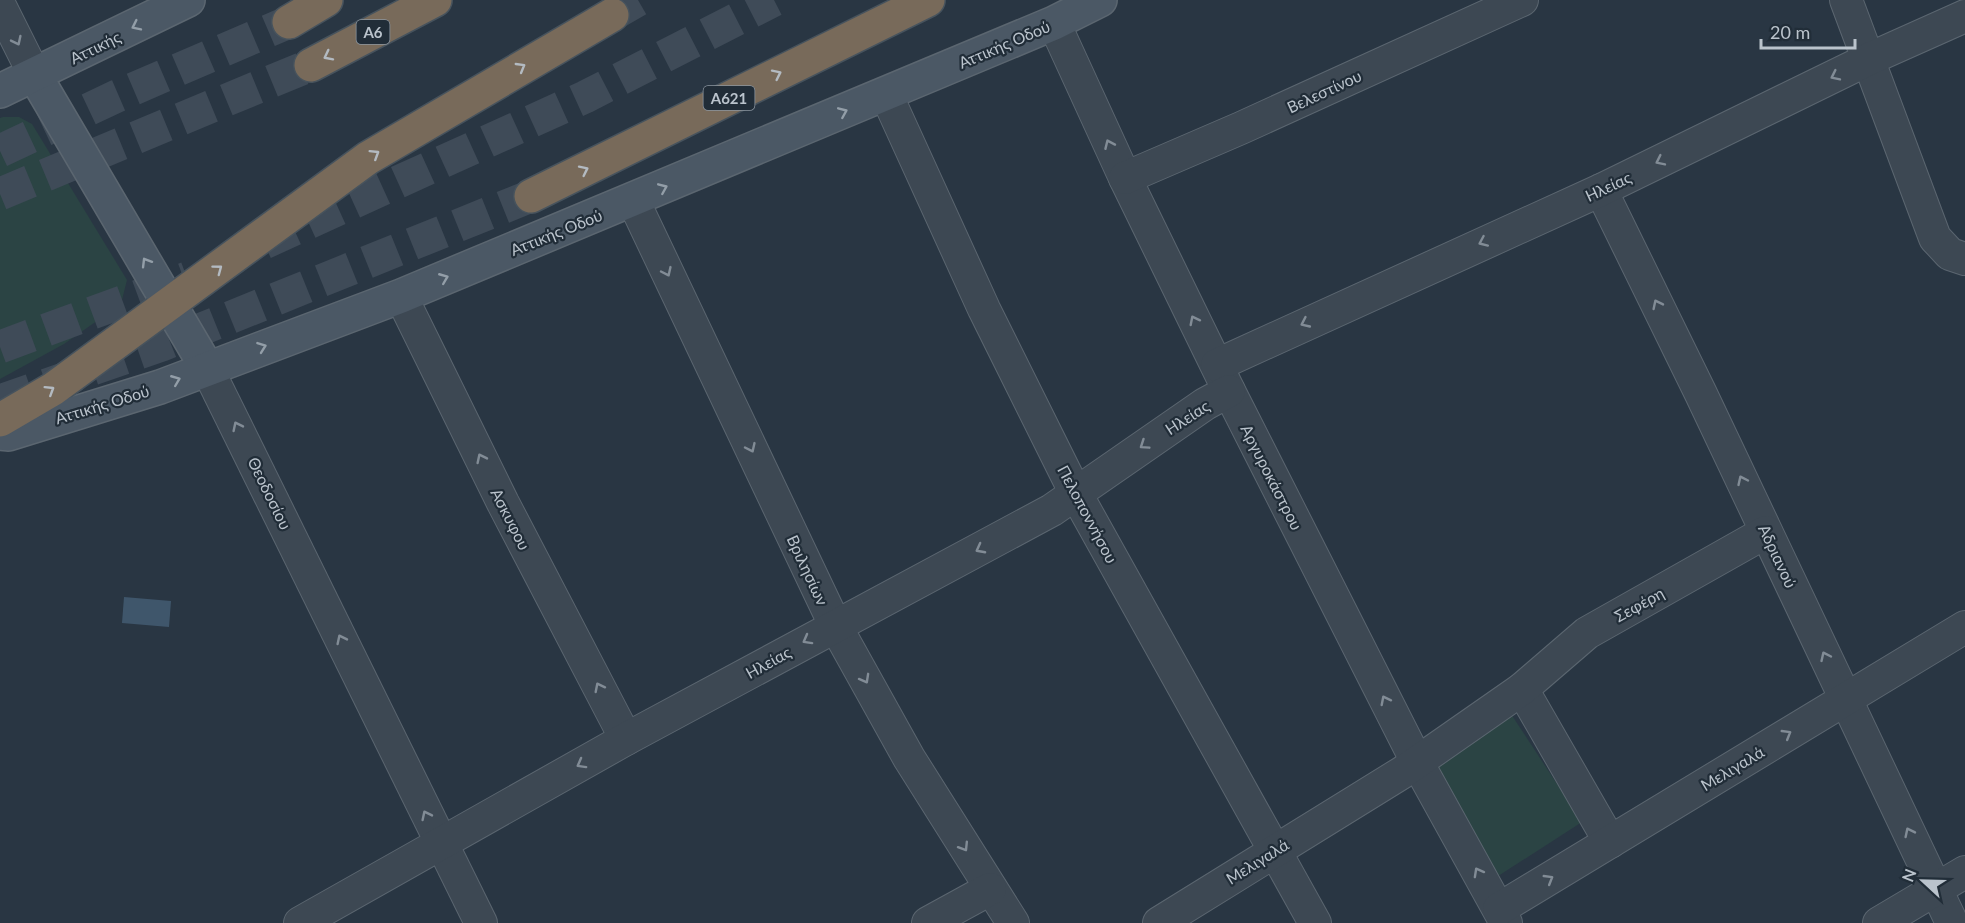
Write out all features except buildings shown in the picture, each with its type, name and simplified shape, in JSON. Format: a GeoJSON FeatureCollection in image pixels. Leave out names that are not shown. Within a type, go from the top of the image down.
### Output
{"type":"FeatureCollection","features":[{"type":"Feature","properties":{"kind":"highway"},"geometry":{"type":"LineString","coordinates":[[289,22],[326,0]]}},
{"type":"Feature","properties":{"kind":"highway","name":"Α6"},"geometry":{"type":"LineString","coordinates":[[311,65],[435,0]]}},
{"type":"Feature","properties":{"kind":"highway","name":"Α621"},"geometry":{"type":"LineString","coordinates":[[531,196],[928,0]]}},
{"type":"Feature","properties":{"kind":"highway"},"geometry":{"type":"LineString","coordinates":[[0,420],[53,389],[368,158],[612,15]]}},
{"type":"Feature","properties":{"kind":"street","name":"Αττικής"},"geometry":{"type":"LineString","coordinates":[[0,92],[188,0]]}},
{"type":"Feature","properties":{"kind":"street","name":"Αττικής Οδού"},"geometry":{"type":"LineString","coordinates":[[0,433],[8,434],[160,387],[401,296],[1054,23],[1100,0]]}},
{"type":"Feature","properties":{"kind":"street","name":"Βελεστίνου"},"geometry":{"type":"LineString","coordinates":[[1125,178],[1522,0]]}},
{"type":"Feature","properties":{"kind":"street"},"geometry":{"type":"LineString","coordinates":[[1846,0],[1935,238],[1957,256]]}},
{"type":"Feature","properties":{"kind":"street"},"geometry":{"type":"LineString","coordinates":[[0,6],[35,76]]}},
{"type":"Feature","properties":{"kind":"street","name":"Ηλείας"},"geometry":{"type":"LineString","coordinates":[[300,923],[626,739],[1052,510],[1205,404],[1223,378],[1869,59],[1965,16]]}},
{"type":"Feature","properties":{"kind":"street","name":"Αργυροκάστρου"},"geometry":{"type":"LineString","coordinates":[[1054,23],[1125,178],[1223,378],[1417,762],[1502,916]]}},
{"type":"Feature","properties":{"kind":"street","name":"Θεοδοσίου"},"geometry":{"type":"LineString","coordinates":[[35,76],[207,368],[482,923]]}},
{"type":"Feature","properties":{"kind":"street","name":"Πελοποννήσου"},"geometry":{"type":"LineString","coordinates":[[885,94],[984,309],[1075,492],[1272,851],[1315,923]]}},
{"type":"Feature","properties":{"kind":"street","name":"Αδριανού"},"geometry":{"type":"LineString","coordinates":[[1601,190],[1952,923]]}},
{"type":"Feature","properties":{"kind":"street","name":"Βριλησίων"},"geometry":{"type":"LineString","coordinates":[[633,200],[835,625],[909,758],[1013,923]]}},
{"type":"Feature","properties":{"kind":"street","name":"Ασκυφου"},"geometry":{"type":"LineString","coordinates":[[401,296],[503,503],[626,739]]}},
{"type":"Feature","properties":{"kind":"street","name":"Σεφέρη"},"geometry":{"type":"LineString","coordinates":[[1417,762],[1522,689],[1587,633],[1766,532]]}},
{"type":"Feature","properties":{"kind":"street","name":"Μελιγαλά"},"geometry":{"type":"LineString","coordinates":[[1502,916],[1610,842],[1965,627]]}},
{"type":"Feature","properties":{"kind":"street"},"geometry":{"type":"LineString","coordinates":[[1522,689],[1610,842]]}},
{"type":"Feature","properties":{"kind":"street","name":"Μελιγαλά"},"geometry":{"type":"LineString","coordinates":[[1160,923],[1417,762]]}},
{"type":"Feature","properties":{"kind":"street"},"geometry":{"type":"LineString","coordinates":[[1879,923],[1965,872]]}},
{"type":"Feature","properties":{"kind":"street"},"geometry":{"type":"LineString","coordinates":[[928,923],[990,889]]}},
{"type":"Feature","properties":{"kind":"green space"},"geometry":{"type":"Polygon","coordinates":[[[19,117],[32,124],[127,280],[121,304],[64,344],[0,379],[0,118],[19,117]]]}},
{"type":"Feature","properties":{"kind":"green space"},"geometry":{"type":"Polygon","coordinates":[[[1511,714],[1582,822],[1492,880],[1429,768],[1511,714]]]}},
{"type":"Feature","properties":{"kind":"water"},"geometry":{"type":"Polygon","coordinates":[[[124,597],[171,601],[169,627],[122,623],[124,597]]]}},
{"type":"Feature","properties":{"kind":"tunnel"},"geometry":{"type":"LineString","coordinates":[[612,15],[638,0]]}},
{"type":"Feature","properties":{"kind":"tunnel"},"geometry":{"type":"LineString","coordinates":[[264,243],[585,97],[774,0]]}},
{"type":"Feature","properties":{"kind":"tunnel"},"geometry":{"type":"LineString","coordinates":[[0,151],[117,96],[289,22]]}},
{"type":"Feature","properties":{"kind":"tunnel"},"geometry":{"type":"LineString","coordinates":[[0,194],[311,65]]}},
{"type":"Feature","properties":{"kind":"tunnel"},"geometry":{"type":"LineString","coordinates":[[0,401],[162,345],[531,196]]}},
{"type":"Feature","properties":{"kind":"tunnel"},"geometry":{"type":"LineString","coordinates":[[0,347],[187,278]]}}]}
